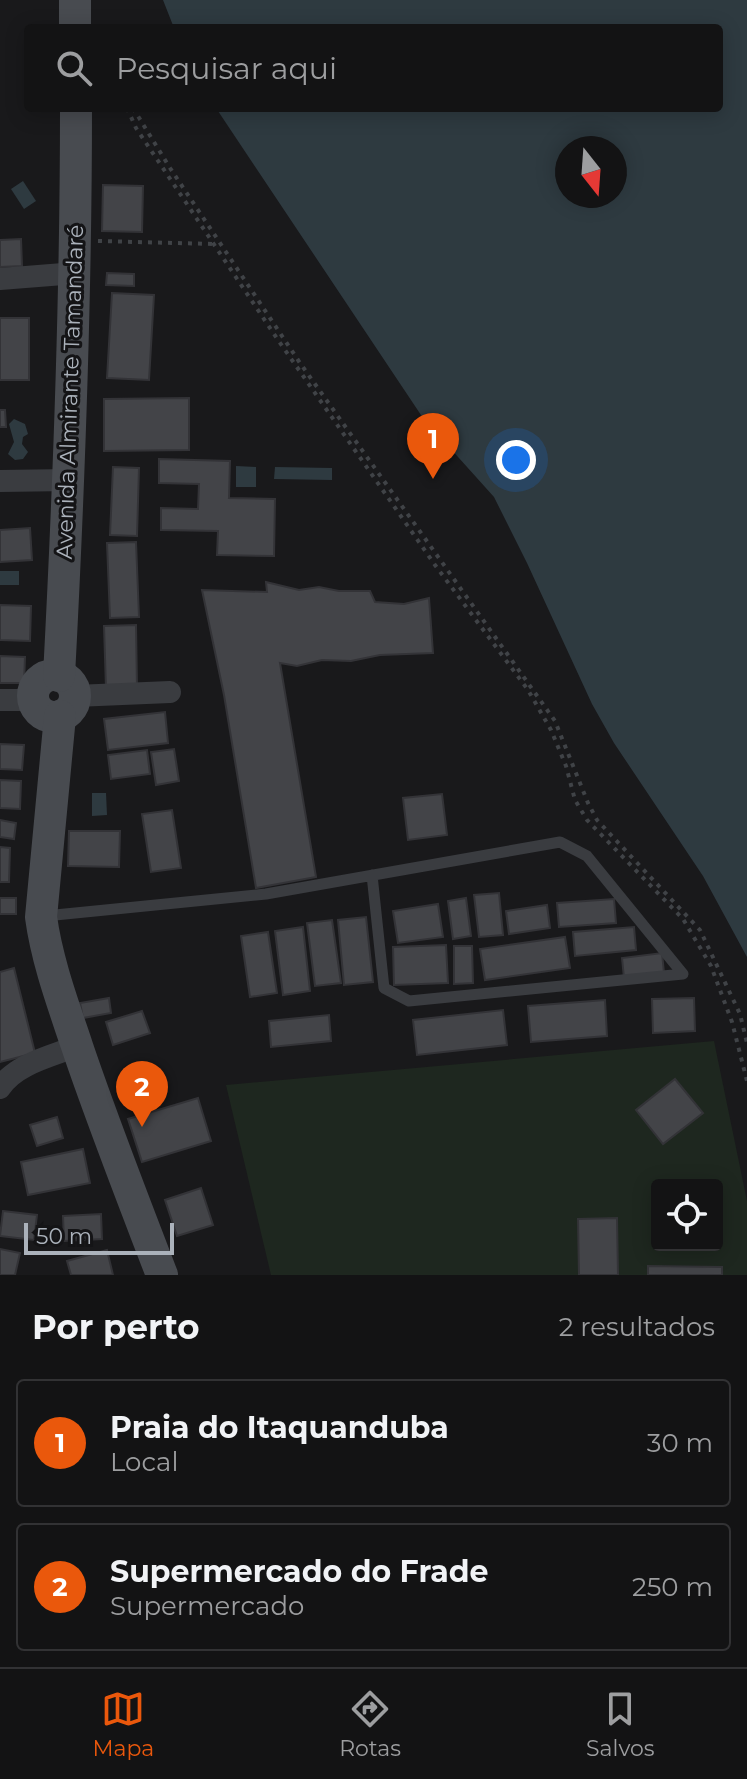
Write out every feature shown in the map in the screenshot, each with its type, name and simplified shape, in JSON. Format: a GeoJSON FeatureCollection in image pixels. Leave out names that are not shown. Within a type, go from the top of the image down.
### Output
{"type":"FeatureCollection","features":[{"type":"Feature","properties":{"kind":"main road"},"geometry":{"type":"LineString","coordinates":[[75,0],[75,24]]}},
{"type":"Feature","properties":{"kind":"main road","name":"Avenida Almirante Tamandaré"},"geometry":{"type":"LineString","coordinates":[[76,112],[76,273],[70,480],[41,917],[59,993],[162,1275]]}},
{"type":"Feature","properties":{"kind":"street"},"geometry":{"type":"LineString","coordinates":[[0,279],[76,273]]}},
{"type":"Feature","properties":{"kind":"street"},"geometry":{"type":"LineString","coordinates":[[0,481],[70,480]]}},
{"type":"Feature","properties":{"kind":"street"},"geometry":{"type":"LineString","coordinates":[[0,700],[170,692]]}},
{"type":"Feature","properties":{"kind":"street"},"geometry":{"type":"LineString","coordinates":[[0,1088],[19,1069],[77,1046]]}},
{"type":"Feature","properties":{"kind":"lane"},"geometry":{"type":"LineString","coordinates":[[41,917],[266,894],[372,875],[560,842],[587,856],[683,974],[409,1001],[384,988],[372,875]]}},
{"type":"Feature","properties":{"kind":"path"},"geometry":{"type":"LineString","coordinates":[[129,112],[136,128],[214,244],[426,552],[528,690],[551,730],[566,766],[575,800],[587,820],[683,919],[711,966],[732,1022],[747,1081]]}},
{"type":"Feature","properties":{"kind":"path"},"geometry":{"type":"LineString","coordinates":[[136,112],[308,375],[555,721],[597,820],[700,930],[740,1014],[747,1043]]}},
{"type":"Feature","properties":{"kind":"path"},"geometry":{"type":"LineString","coordinates":[[76,240],[221,244]]}},
{"type":"Feature","properties":{"kind":"shaded area"},"geometry":{"type":"Polygon","coordinates":[[[163,0],[747,0],[747,957],[703,876],[614,743],[592,704],[494,497],[423,418],[219,112],[723,112],[723,24],[172,24],[163,0]]]}},
{"type":"Feature","properties":{"kind":"shaded area"},"geometry":{"type":"Polygon","coordinates":[[[23,181],[36,201],[24,209],[11,189],[23,181]]]}},
{"type":"Feature","properties":{"kind":"shaded area"},"geometry":{"type":"Polygon","coordinates":[[[14,419],[25,424],[28,434],[23,437],[22,444],[28,452],[23,459],[15,460],[8,454],[14,442],[9,424],[14,419]]]}},
{"type":"Feature","properties":{"kind":"shaded area"},"geometry":{"type":"Polygon","coordinates":[[[236,466],[256,467],[256,487],[236,487],[236,466]]]}},
{"type":"Feature","properties":{"kind":"shaded area"},"geometry":{"type":"Polygon","coordinates":[[[275,467],[332,468],[332,480],[274,479],[275,467]]]}},
{"type":"Feature","properties":{"kind":"shaded area"},"geometry":{"type":"Polygon","coordinates":[[[0,571],[19,571],[19,585],[0,585],[0,571]]]}},
{"type":"Feature","properties":{"kind":"shaded area"},"geometry":{"type":"Polygon","coordinates":[[[92,793],[106,793],[107,815],[92,816],[92,793]]]}},
{"type":"Feature","properties":{"kind":"shaded area"},"geometry":{"type":"Polygon","coordinates":[[[714,1041],[747,1201],[747,1275],[271,1275],[226,1085],[714,1041]]]}},
{"type":"Feature","properties":{"kind":"building"},"geometry":{"type":"Polygon","coordinates":[[[103,185],[143,186],[142,232],[102,231],[103,185]]]}},
{"type":"Feature","properties":{"kind":"building"},"geometry":{"type":"Polygon","coordinates":[[[21,239],[22,266],[0,267],[0,240],[21,239]]]}},
{"type":"Feature","properties":{"kind":"building"},"geometry":{"type":"Polygon","coordinates":[[[107,273],[134,274],[134,286],[106,285],[107,273]]]}},
{"type":"Feature","properties":{"kind":"building"},"geometry":{"type":"Polygon","coordinates":[[[112,293],[154,295],[149,380],[107,378],[112,293]]]}},
{"type":"Feature","properties":{"kind":"building"},"geometry":{"type":"Polygon","coordinates":[[[0,318],[29,318],[29,380],[0,380],[0,318]]]}},
{"type":"Feature","properties":{"kind":"building"},"geometry":{"type":"Polygon","coordinates":[[[189,398],[189,450],[104,451],[104,399],[189,398]]]}},
{"type":"Feature","properties":{"kind":"building"},"geometry":{"type":"Polygon","coordinates":[[[0,410],[5,410],[6,427],[0,427],[0,410]]]}},
{"type":"Feature","properties":{"kind":"building"},"geometry":{"type":"Polygon","coordinates":[[[159,459],[230,461],[229,498],[275,499],[274,556],[217,555],[218,531],[161,530],[161,508],[198,509],[199,484],[159,483],[159,459]]]}},
{"type":"Feature","properties":{"kind":"building"},"geometry":{"type":"Polygon","coordinates":[[[113,467],[139,468],[137,536],[110,535],[113,467]]]}},
{"type":"Feature","properties":{"kind":"building"},"geometry":{"type":"Polygon","coordinates":[[[30,528],[32,560],[0,562],[0,530],[30,528]]]}},
{"type":"Feature","properties":{"kind":"building"},"geometry":{"type":"Polygon","coordinates":[[[136,542],[139,617],[110,618],[107,543],[136,542]]]}},
{"type":"Feature","properties":{"kind":"building"},"geometry":{"type":"Polygon","coordinates":[[[266,582],[299,590],[319,587],[339,591],[370,591],[375,602],[404,604],[429,598],[433,653],[380,655],[351,661],[322,660],[297,666],[280,663],[316,877],[256,888],[224,695],[202,590],[267,592],[266,582]]]}},
{"type":"Feature","properties":{"kind":"building"},"geometry":{"type":"Polygon","coordinates":[[[0,605],[31,606],[30,641],[0,640],[0,605]]]}},
{"type":"Feature","properties":{"kind":"building"},"geometry":{"type":"Polygon","coordinates":[[[136,625],[137,688],[106,689],[104,626],[136,625]]]}},
{"type":"Feature","properties":{"kind":"building"},"geometry":{"type":"Polygon","coordinates":[[[0,656],[25,657],[24,683],[0,683],[0,656]]]}},
{"type":"Feature","properties":{"kind":"building"},"geometry":{"type":"Polygon","coordinates":[[[165,712],[168,743],[108,750],[104,719],[165,712]]]}},
{"type":"Feature","properties":{"kind":"building"},"geometry":{"type":"Polygon","coordinates":[[[0,744],[24,745],[22,770],[0,769],[0,744]]]}},
{"type":"Feature","properties":{"kind":"building"},"geometry":{"type":"Polygon","coordinates":[[[174,749],[179,781],[156,785],[151,752],[174,749]]]}},
{"type":"Feature","properties":{"kind":"building"},"geometry":{"type":"Polygon","coordinates":[[[147,750],[150,774],[111,779],[108,755],[147,750]]]}},
{"type":"Feature","properties":{"kind":"building"},"geometry":{"type":"Polygon","coordinates":[[[0,780],[21,781],[20,809],[0,808],[0,780]]]}},
{"type":"Feature","properties":{"kind":"building"},"geometry":{"type":"Polygon","coordinates":[[[442,794],[447,835],[408,840],[403,798],[442,794]]]}},
{"type":"Feature","properties":{"kind":"building"},"geometry":{"type":"Polygon","coordinates":[[[172,810],[181,868],[151,872],[142,814],[172,810]]]}},
{"type":"Feature","properties":{"kind":"building"},"geometry":{"type":"Polygon","coordinates":[[[0,820],[16,823],[14,839],[0,837],[0,820]]]}},
{"type":"Feature","properties":{"kind":"building"},"geometry":{"type":"Polygon","coordinates":[[[69,831],[120,831],[119,867],[68,866],[69,831]]]}},
{"type":"Feature","properties":{"kind":"building"},"geometry":{"type":"Polygon","coordinates":[[[0,847],[10,848],[9,882],[0,882],[0,847]]]}},
{"type":"Feature","properties":{"kind":"building"},"geometry":{"type":"Polygon","coordinates":[[[499,893],[503,935],[479,937],[474,895],[499,893]]]}},
{"type":"Feature","properties":{"kind":"building"},"geometry":{"type":"Polygon","coordinates":[[[0,898],[16,898],[16,914],[0,914],[0,898]]]}},
{"type":"Feature","properties":{"kind":"building"},"geometry":{"type":"Polygon","coordinates":[[[466,898],[471,936],[453,939],[448,901],[466,898]]]}},
{"type":"Feature","properties":{"kind":"building"},"geometry":{"type":"Polygon","coordinates":[[[614,899],[616,923],[559,927],[557,903],[614,899]]]}},
{"type":"Feature","properties":{"kind":"building"},"geometry":{"type":"Polygon","coordinates":[[[438,904],[443,937],[398,943],[393,911],[438,904]]]}},
{"type":"Feature","properties":{"kind":"building"},"geometry":{"type":"Polygon","coordinates":[[[547,905],[550,928],[509,934],[506,911],[547,905]]]}},
{"type":"Feature","properties":{"kind":"building"},"geometry":{"type":"Polygon","coordinates":[[[366,917],[373,982],[344,985],[338,920],[366,917]]]}},
{"type":"Feature","properties":{"kind":"building"},"geometry":{"type":"Polygon","coordinates":[[[332,920],[341,983],[315,986],[307,923],[332,920]]]}},
{"type":"Feature","properties":{"kind":"building"},"geometry":{"type":"Polygon","coordinates":[[[303,927],[310,991],[283,995],[275,931],[303,927]]]}},
{"type":"Feature","properties":{"kind":"building"},"geometry":{"type":"Polygon","coordinates":[[[634,927],[636,950],[575,956],[573,932],[634,927]]]}},
{"type":"Feature","properties":{"kind":"building"},"geometry":{"type":"Polygon","coordinates":[[[268,932],[277,993],[250,997],[241,936],[268,932]]]}},
{"type":"Feature","properties":{"kind":"building"},"geometry":{"type":"Polygon","coordinates":[[[565,937],[570,968],[485,980],[480,949],[565,937]]]}},
{"type":"Feature","properties":{"kind":"building"},"geometry":{"type":"Polygon","coordinates":[[[446,945],[448,983],[394,985],[393,947],[446,945]]]}},
{"type":"Feature","properties":{"kind":"building"},"geometry":{"type":"Polygon","coordinates":[[[454,946],[472,946],[473,983],[454,984],[454,946]]]}},
{"type":"Feature","properties":{"kind":"building"},"geometry":{"type":"Polygon","coordinates":[[[662,953],[664,973],[624,978],[622,958],[662,953]]]}},
{"type":"Feature","properties":{"kind":"building"},"geometry":{"type":"Polygon","coordinates":[[[14,968],[35,1053],[0,1062],[0,972],[14,968]]]}},
{"type":"Feature","properties":{"kind":"building"},"geometry":{"type":"Polygon","coordinates":[[[109,998],[111,1013],[83,1018],[80,1003],[109,998]]]}},
{"type":"Feature","properties":{"kind":"building"},"geometry":{"type":"Polygon","coordinates":[[[694,998],[695,1031],[653,1033],[652,999],[694,998]]]}},
{"type":"Feature","properties":{"kind":"building"},"geometry":{"type":"Polygon","coordinates":[[[605,1000],[607,1036],[531,1042],[528,1006],[605,1000]]]}},
{"type":"Feature","properties":{"kind":"building"},"geometry":{"type":"Polygon","coordinates":[[[503,1010],[507,1045],[417,1055],[413,1020],[503,1010]]]}},
{"type":"Feature","properties":{"kind":"building"},"geometry":{"type":"Polygon","coordinates":[[[142,1011],[150,1033],[113,1045],[106,1022],[142,1011]]]}},
{"type":"Feature","properties":{"kind":"building"},"geometry":{"type":"Polygon","coordinates":[[[329,1015],[331,1041],[271,1047],[269,1021],[329,1015]]]}},
{"type":"Feature","properties":{"kind":"building"},"geometry":{"type":"Polygon","coordinates":[[[675,1079],[703,1113],[663,1144],[636,1110],[675,1079]]]}},
{"type":"Feature","properties":{"kind":"building"},"geometry":{"type":"Polygon","coordinates":[[[198,1098],[211,1141],[142,1162],[128,1119],[198,1098]]]}},
{"type":"Feature","properties":{"kind":"building"},"geometry":{"type":"Polygon","coordinates":[[[57,1117],[63,1138],[37,1146],[30,1125],[57,1117]]]}},
{"type":"Feature","properties":{"kind":"building"},"geometry":{"type":"Polygon","coordinates":[[[83,1149],[90,1183],[28,1195],[21,1162],[83,1149]]]}},
{"type":"Feature","properties":{"kind":"building"},"geometry":{"type":"Polygon","coordinates":[[[201,1188],[213,1225],[177,1236],[165,1200],[201,1188]]]}},
{"type":"Feature","properties":{"kind":"building"},"geometry":{"type":"Polygon","coordinates":[[[3,1211],[37,1215],[34,1240],[0,1236],[3,1211]]]}},
{"type":"Feature","properties":{"kind":"building"},"geometry":{"type":"Polygon","coordinates":[[[101,1214],[102,1239],[64,1241],[63,1216],[101,1214]]]}},
{"type":"Feature","properties":{"kind":"building"},"geometry":{"type":"Polygon","coordinates":[[[617,1218],[618,1275],[579,1275],[578,1219],[617,1218]]]}},
{"type":"Feature","properties":{"kind":"building"},"geometry":{"type":"Polygon","coordinates":[[[0,1249],[20,1253],[15,1275],[0,1275],[0,1249]]]}},
{"type":"Feature","properties":{"kind":"building"},"geometry":{"type":"Polygon","coordinates":[[[107,1250],[113,1275],[71,1275],[67,1261],[107,1250]]]}},
{"type":"Feature","properties":{"kind":"building"},"geometry":{"type":"Polygon","coordinates":[[[648,1266],[722,1267],[722,1275],[648,1275],[648,1266]]]}},
{"type":"Feature","properties":{"kind":"place","name":"Praia do Itaquanduba"},"geometry":{"type":"Point","coordinates":[433,479]}},
{"type":"Feature","properties":{"kind":"place","name":"Supermercado do Frade"},"geometry":{"type":"Point","coordinates":[142,1127]}}]}
